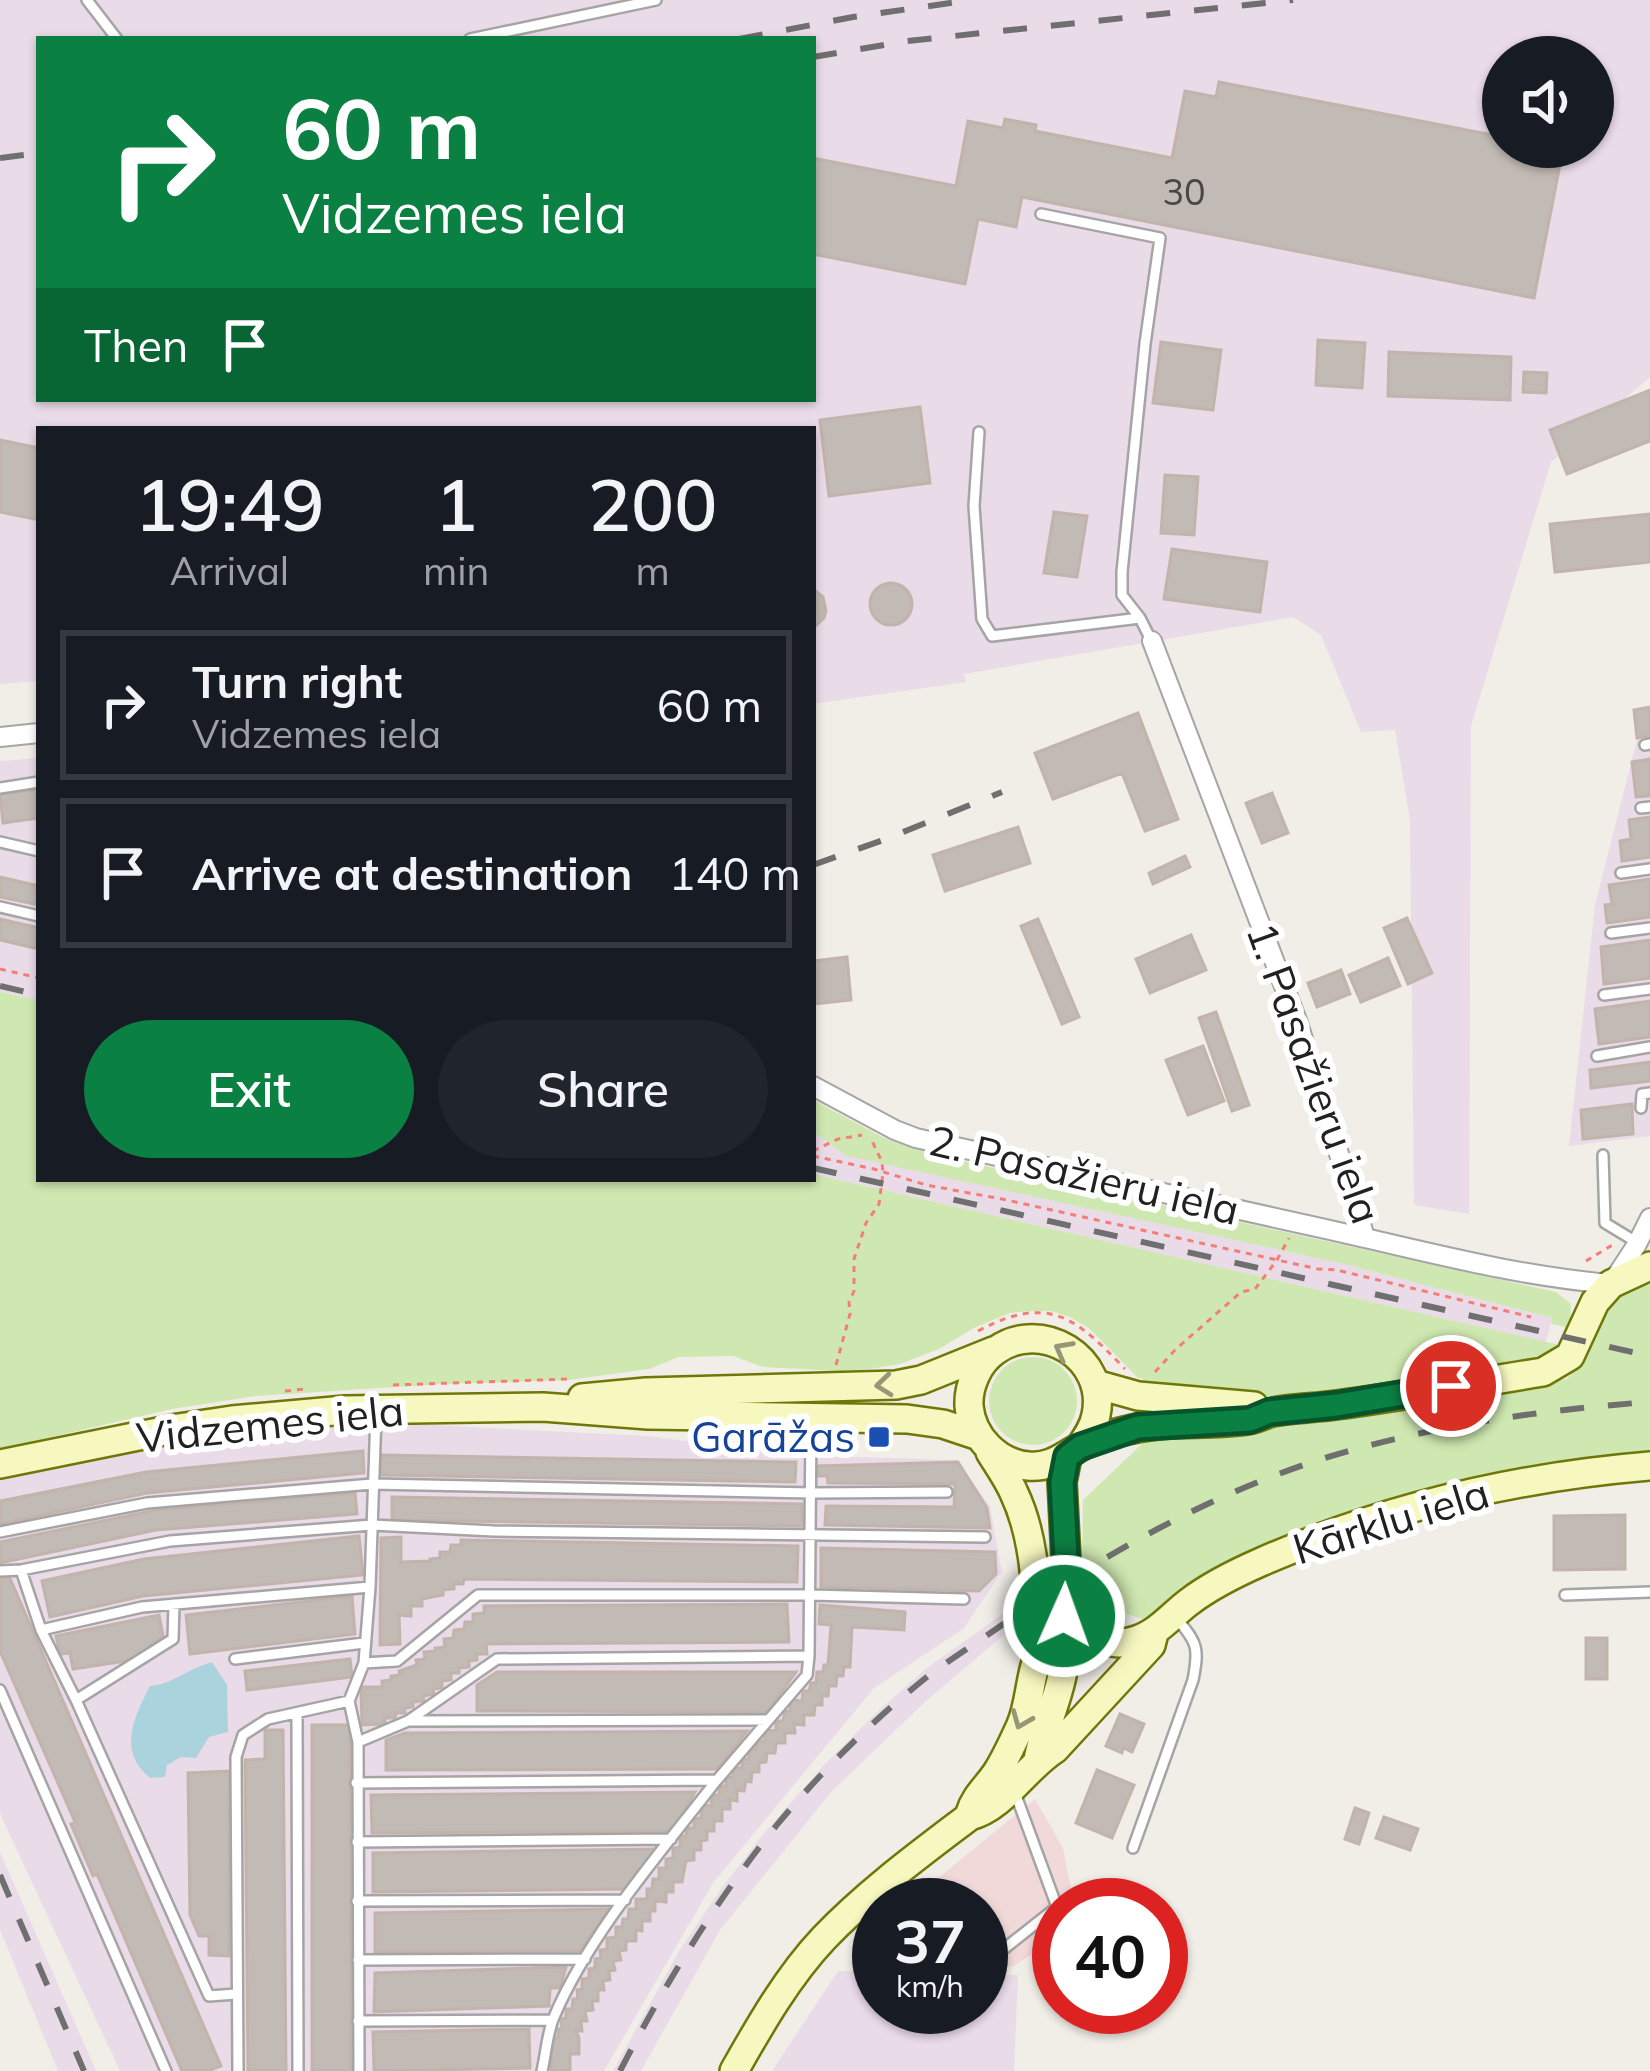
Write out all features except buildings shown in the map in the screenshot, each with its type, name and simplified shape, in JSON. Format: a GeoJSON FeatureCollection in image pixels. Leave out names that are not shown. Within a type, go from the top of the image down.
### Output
{"type":"FeatureCollection","features":[{"type":"Feature","properties":{"kind":"street","name":"1. Pasažieru iela"},"geometry":{"type":"LineString","coordinates":[[1152,641],[1298,1023],[1365,1238],[1488,1268],[1611,1284],[1644,1255]]}},
{"type":"Feature","properties":{"kind":"street"},"geometry":{"type":"LineString","coordinates":[[0,737],[36,733]]}},
{"type":"Feature","properties":{"kind":"street","name":"2. Pasažieru iela"},"geometry":{"type":"LineString","coordinates":[[816,1088],[916,1138],[1365,1238]]}},
{"type":"Feature","properties":{"kind":"street"},"geometry":{"type":"LineString","coordinates":[[1644,1255],[1650,1218]]}},
{"type":"Feature","properties":{"kind":"street","name":"Vidzemes iela"},"geometry":{"type":"LineString","coordinates":[[0,1465],[232,1420],[376,1409],[543,1407],[647,1415],[907,1419],[943,1424],[984,1442],[1006,1460],[1047,1465],[1138,1427],[1250,1420],[1269,1412],[1543,1372],[1570,1357],[1595,1302],[1611,1284]]}},
{"type":"Feature","properties":{"kind":"street","name":"Vidzemes iela"},"geometry":{"type":"LineString","coordinates":[[543,1407],[590,1396],[829,1380],[879,1386],[921,1380],[1033,1337],[1072,1351],[1095,1384],[1138,1396],[1250,1405],[1269,1412]]}},
{"type":"Feature","properties":{"kind":"street"},"geometry":{"type":"LineString","coordinates":[[984,1442],[972,1422],[970,1390],[983,1362],[994,1351]]}},
{"type":"Feature","properties":{"kind":"street"},"geometry":{"type":"LineString","coordinates":[[1073,1452],[1096,1418],[1095,1384]]}},
{"type":"Feature","properties":{"kind":"street","name":"Kārklu iela"},"geometry":{"type":"LineString","coordinates":[[970,1816],[973,1802],[997,1772],[1023,1721],[1040,1651],[1024,1522],[1014,1492],[984,1442]]}},
{"type":"Feature","properties":{"kind":"street","name":"Kārklu iela"},"geometry":{"type":"LineString","coordinates":[[1038,1760],[1061,1678],[1068,1598],[1062,1482],[1073,1452]]}},
{"type":"Feature","properties":{"kind":"street","name":"Kārklu iela"},"geometry":{"type":"LineString","coordinates":[[902,1878],[1054,1749],[1151,1645],[1164,1624],[1222,1580],[1379,1517],[1537,1479],[1650,1466]]}},
{"type":"Feature","properties":{"kind":"street"},"geometry":{"type":"LineString","coordinates":[[1068,1598],[1074,1614],[1100,1639],[1130,1642],[1164,1624]]}},
{"type":"Feature","properties":{"kind":"street"},"geometry":{"type":"LineString","coordinates":[[1040,1651],[1061,1678],[1093,1687],[1114,1684]]}},
{"type":"Feature","properties":{"kind":"street","name":"Kārklu iela"},"geometry":{"type":"LineString","coordinates":[[734,2071],[821,1941],[852,1919]]}},
{"type":"Feature","properties":{"kind":"lane"},"geometry":{"type":"LineString","coordinates":[[87,0],[115,36]]}},
{"type":"Feature","properties":{"kind":"lane"},"geometry":{"type":"LineString","coordinates":[[484,36],[656,0]]}},
{"type":"Feature","properties":{"kind":"lane"},"geometry":{"type":"LineString","coordinates":[[1041,214],[1160,238],[1144,344],[1122,572],[1122,595],[1152,641]]}},
{"type":"Feature","properties":{"kind":"lane"},"geometry":{"type":"LineString","coordinates":[[979,432],[974,506],[982,619],[992,636],[1140,618]]}},
{"type":"Feature","properties":{"kind":"lane"},"geometry":{"type":"LineString","coordinates":[[0,788],[36,782]]}},
{"type":"Feature","properties":{"kind":"lane"},"geometry":{"type":"LineString","coordinates":[[0,842],[36,849]]}},
{"type":"Feature","properties":{"kind":"lane"},"geometry":{"type":"LineString","coordinates":[[1622,873],[1650,869]]}},
{"type":"Feature","properties":{"kind":"lane"},"geometry":{"type":"LineString","coordinates":[[0,907],[36,915]]}},
{"type":"Feature","properties":{"kind":"lane"},"geometry":{"type":"LineString","coordinates":[[1611,933],[1650,928]]}},
{"type":"Feature","properties":{"kind":"lane"},"geometry":{"type":"LineString","coordinates":[[1604,995],[1650,988]]}},
{"type":"Feature","properties":{"kind":"lane"},"geometry":{"type":"LineString","coordinates":[[1597,1056],[1650,1047]]}},
{"type":"Feature","properties":{"kind":"lane"},"geometry":{"type":"LineString","coordinates":[[1641,1108],[1642,1094],[1650,1093]]}},
{"type":"Feature","properties":{"kind":"lane"},"geometry":{"type":"LineString","coordinates":[[1603,1155],[1605,1223],[1644,1255]]}},
{"type":"Feature","properties":{"kind":"lane"},"geometry":{"type":"LineString","coordinates":[[542,2071],[552,2020],[585,1959],[717,1780],[807,1675],[811,1418],[829,1380]]}},
{"type":"Feature","properties":{"kind":"lane"},"geometry":{"type":"LineString","coordinates":[[359,2071],[358,1742],[349,1701],[364,1663],[376,1409]]}},
{"type":"Feature","properties":{"kind":"lane"},"geometry":{"type":"LineString","coordinates":[[0,1532],[147,1503],[372,1484],[947,1492]]}},
{"type":"Feature","properties":{"kind":"lane"},"geometry":{"type":"LineString","coordinates":[[0,1571],[170,1541],[372,1525],[494,1532],[985,1538]]}},
{"type":"Feature","properties":{"kind":"lane"},"geometry":{"type":"LineString","coordinates":[[21,1570],[41,1630],[209,1996],[236,1994]]}},
{"type":"Feature","properties":{"kind":"lane"},"geometry":{"type":"LineString","coordinates":[[41,1630],[142,1607],[370,1587]]}},
{"type":"Feature","properties":{"kind":"lane"},"geometry":{"type":"LineString","coordinates":[[1565,1595],[1650,1592]]}},
{"type":"Feature","properties":{"kind":"lane"},"geometry":{"type":"LineString","coordinates":[[364,1663],[398,1661],[478,1595],[964,1599]]}},
{"type":"Feature","properties":{"kind":"lane"},"geometry":{"type":"LineString","coordinates":[[76,1700],[173,1639],[174,1604]]}},
{"type":"Feature","properties":{"kind":"lane"},"geometry":{"type":"LineString","coordinates":[[1133,1848],[1193,1679],[1198,1652],[1188,1631],[1164,1624]]}},
{"type":"Feature","properties":{"kind":"lane"},"geometry":{"type":"LineString","coordinates":[[235,1659],[364,1642]]}},
{"type":"Feature","properties":{"kind":"lane"},"geometry":{"type":"LineString","coordinates":[[358,1742],[408,1721],[497,1659],[809,1656]]}},
{"type":"Feature","properties":{"kind":"lane"},"geometry":{"type":"LineString","coordinates":[[0,1690],[166,2071]]}},
{"type":"Feature","properties":{"kind":"lane"},"geometry":{"type":"LineString","coordinates":[[238,2071],[236,1757],[243,1735],[268,1719],[349,1701]]}},
{"type":"Feature","properties":{"kind":"lane"},"geometry":{"type":"LineString","coordinates":[[297,1714],[298,2071]]}},
{"type":"Feature","properties":{"kind":"lane"},"geometry":{"type":"LineString","coordinates":[[408,1721],[767,1720]]}},
{"type":"Feature","properties":{"kind":"lane"},"geometry":{"type":"LineString","coordinates":[[356,1783],[717,1780]]}},
{"type":"Feature","properties":{"kind":"lane"},"geometry":{"type":"LineString","coordinates":[[1008,1946],[1057,1907],[1013,1787]]}},
{"type":"Feature","properties":{"kind":"lane"},"geometry":{"type":"LineString","coordinates":[[357,1842],[671,1839]]}},
{"type":"Feature","properties":{"kind":"lane"},"geometry":{"type":"LineString","coordinates":[[357,1901],[625,1900]]}},
{"type":"Feature","properties":{"kind":"lane"},"geometry":{"type":"LineString","coordinates":[[358,1960],[585,1959]]}},
{"type":"Feature","properties":{"kind":"lane"},"geometry":{"type":"LineString","coordinates":[[358,2021],[552,2020]]}},
{"type":"Feature","properties":{"kind":"path"},"geometry":{"type":"LineString","coordinates":[[0,969],[36,977]]}},
{"type":"Feature","properties":{"kind":"path"},"geometry":{"type":"LineString","coordinates":[[816,1152],[838,1138],[868,1134],[883,1173],[879,1204],[866,1223],[854,1258],[854,1291],[829,1380]]}},
{"type":"Feature","properties":{"kind":"path"},"geometry":{"type":"LineString","coordinates":[[816,1155],[926,1185],[1358,1274],[1531,1317]]}},
{"type":"Feature","properties":{"kind":"path"},"geometry":{"type":"LineString","coordinates":[[1156,1372],[1241,1292],[1256,1288],[1277,1260],[1293,1222]]}},
{"type":"Feature","properties":{"kind":"shaded area"},"geometry":{"type":"Polygon","coordinates":[[[0,0],[1650,0],[1650,377],[1551,462],[1471,726],[1469,1214],[1414,1205],[1410,820],[1395,730],[1361,732],[1321,635],[1293,617],[964,674],[966,682],[816,704],[816,426],[36,426],[36,681],[0,684],[0,0]]]}},
{"type":"Feature","properties":{"kind":"shaded area"},"geometry":{"type":"Polygon","coordinates":[[[1650,719],[1650,1136],[1569,1146],[1595,905],[1642,720],[1650,719]]]}},
{"type":"Feature","properties":{"kind":"shaded area"},"geometry":{"type":"Polygon","coordinates":[[[36,758],[36,999],[0,992],[0,761],[36,758]]]}},
{"type":"Feature","properties":{"kind":"shaded area"},"geometry":{"type":"Polygon","coordinates":[[[816,1134],[848,1156],[1344,1264],[1552,1318],[1546,1342],[816,1175],[816,1134]]]}},
{"type":"Feature","properties":{"kind":"shaded area"},"geometry":{"type":"Polygon","coordinates":[[[352,1421],[649,1436],[791,1455],[957,1460],[990,1506],[1002,1572],[963,1629],[874,1688],[713,1883],[604,2071],[120,2071],[0,1814],[0,1474],[112,1451],[352,1421]]]}},
{"type":"Feature","properties":{"kind":"shaded area"},"geometry":{"type":"Polygon","coordinates":[[[1018,1603],[1020,1621],[926,1701],[832,1791],[720,1930],[641,2071],[613,2071],[679,1951],[765,1832],[875,1714],[927,1668],[1018,1603]]]}},
{"type":"Feature","properties":{"kind":"shaded area"},"geometry":{"type":"Polygon","coordinates":[[[1035,1799],[1063,1848],[1069,1878],[1032,1878],[1032,1954],[1012,1967],[1008,1967],[1008,1878],[938,1878],[1035,1799]]]}},
{"type":"Feature","properties":{"kind":"shaded area"},"geometry":{"type":"Polygon","coordinates":[[[0,1852],[96,2071],[58,2071],[0,1930],[0,1852]]]}},
{"type":"Feature","properties":{"kind":"shaded area"},"geometry":{"type":"Polygon","coordinates":[[[838,1971],[852,1971],[852,2034],[1008,2034],[1008,1975],[1018,1975],[1014,2071],[772,2071],[838,1971]]]}},
{"type":"Feature","properties":{"kind":"green space"},"geometry":{"type":"Polygon","coordinates":[[[0,992],[36,999],[36,1182],[816,1182],[816,1175],[1564,1346],[1538,1359],[1346,1390],[1279,1396],[1202,1395],[1142,1390],[1142,1378],[1090,1329],[1051,1311],[1029,1311],[1010,1313],[900,1364],[870,1369],[763,1367],[733,1356],[679,1357],[649,1369],[569,1380],[256,1396],[172,1409],[0,1449],[0,992]]]}},
{"type":"Feature","properties":{"kind":"green space"},"geometry":{"type":"Polygon","coordinates":[[[816,1102],[884,1138],[936,1155],[1556,1292],[1571,1304],[1570,1328],[1551,1324],[1552,1318],[1344,1264],[847,1156],[816,1134],[816,1102]]]}},
{"type":"Feature","properties":{"kind":"green space"},"geometry":{"type":"Polygon","coordinates":[[[1650,1284],[1650,1451],[1579,1458],[1447,1488],[1149,1621],[1098,1605],[1082,1582],[1083,1500],[1144,1442],[1143,1434],[1285,1427],[1566,1379],[1586,1354],[1602,1315],[1627,1293],[1650,1284]]]}},
{"type":"Feature","properties":{"kind":"green space"},"geometry":{"type":"Polygon","coordinates":[[[1033,1357],[1064,1370],[1077,1401],[1064,1432],[1033,1445],[1002,1432],[989,1401],[1002,1370],[1033,1357]]]}},
{"type":"Feature","properties":{"kind":"water"},"geometry":{"type":"Polygon","coordinates":[[[212,1662],[227,1685],[228,1732],[209,1737],[196,1758],[181,1757],[167,1765],[165,1777],[150,1778],[140,1768],[131,1745],[134,1722],[150,1686],[212,1662]]]}},
{"type":"Feature","properties":{"kind":"railway"},"geometry":{"type":"LineString","coordinates":[[755,36],[971,0]]}},
{"type":"Feature","properties":{"kind":"railway"},"geometry":{"type":"LineString","coordinates":[[816,56],[907,41],[1293,0]]}},
{"type":"Feature","properties":{"kind":"railway"},"geometry":{"type":"LineString","coordinates":[[0,158],[36,153]]}},
{"type":"Feature","properties":{"kind":"railway"},"geometry":{"type":"LineString","coordinates":[[816,864],[1002,792]]}},
{"type":"Feature","properties":{"kind":"railway"},"geometry":{"type":"LineString","coordinates":[[0,986],[36,994]]}},
{"type":"Feature","properties":{"kind":"railway"},"geometry":{"type":"LineString","coordinates":[[816,1169],[1650,1356]]}},
{"type":"Feature","properties":{"kind":"railway"},"geometry":{"type":"LineString","coordinates":[[620,2071],[712,1914],[809,1788],[917,1685],[1041,1598],[1173,1521],[1314,1462],[1470,1424],[1650,1402]]}},
{"type":"Feature","properties":{"kind":"railway"},"geometry":{"type":"LineString","coordinates":[[0,1875],[84,2071]]}},
{"type":"Feature","properties":{"kind":"place","name":"Garāžas"},"geometry":{"type":"Point","coordinates":[879,1437]}},
{"type":"Feature","properties":{"kind":"route"},"geometry":{"type":"LineString","coordinates":[[1064,1616],[1068,1598],[1062,1482],[1067,1457],[1080,1447],[1138,1427],[1250,1420],[1269,1412],[1451,1386]]}}]}
